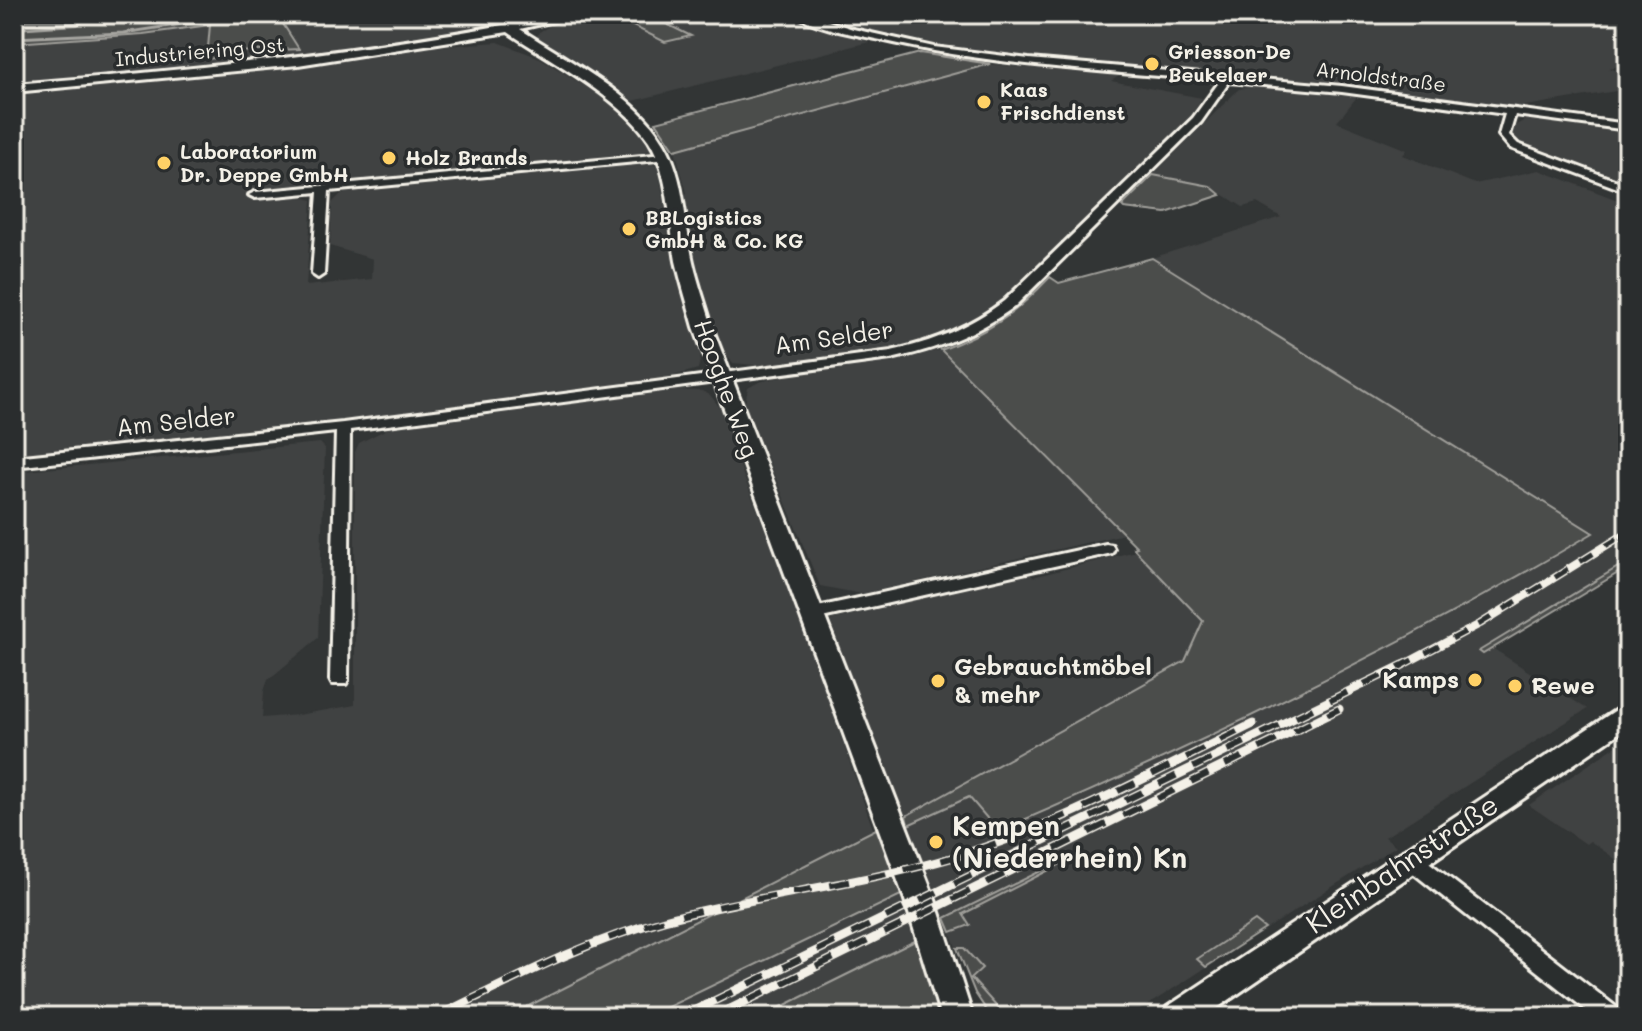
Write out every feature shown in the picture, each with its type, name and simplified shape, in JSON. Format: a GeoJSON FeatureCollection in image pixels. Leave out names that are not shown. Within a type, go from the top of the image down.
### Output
{"type":"FeatureCollection","features":[{"type":"Feature","properties":{"kind":"street"},"geometry":{"type":"LineString","coordinates":[[502,33],[578,14]]}},
{"type":"Feature","properties":{"kind":"street","name":"Arnoldstraße"},"geometry":{"type":"LineString","coordinates":[[798,14],[851,31],[934,50],[1035,63],[1342,89],[1628,127]]}},
{"type":"Feature","properties":{"kind":"street","name":"Hooghe Weg"},"geometry":{"type":"LineString","coordinates":[[439,42],[502,33],[557,62],[616,99],[652,135],[664,157],[690,286],[721,378],[813,614],[937,953],[957,1017]]}},
{"type":"Feature","properties":{"kind":"street","name":"Industriering Ost"},"geometry":{"type":"LineString","coordinates":[[14,88],[262,67],[439,42]]}},
{"type":"Feature","properties":{"kind":"street","name":"Am Selder"},"geometry":{"type":"LineString","coordinates":[[14,462],[343,427],[920,349],[974,328],[1009,304],[1208,107],[1226,79]]}},
{"type":"Feature","properties":{"kind":"street"},"geometry":{"type":"LineString","coordinates":[[1511,112],[1504,135],[1514,146],[1628,189]]}},
{"type":"Feature","properties":{"kind":"street"},"geometry":{"type":"LineString","coordinates":[[255,195],[664,157]]}},
{"type":"Feature","properties":{"kind":"street"},"geometry":{"type":"LineString","coordinates":[[318,274],[324,189]]}},
{"type":"Feature","properties":{"kind":"street"},"geometry":{"type":"LineString","coordinates":[[339,680],[343,427]]}},
{"type":"Feature","properties":{"kind":"street"},"geometry":{"type":"LineString","coordinates":[[813,614],[1106,549]]}},
{"type":"Feature","properties":{"kind":"street","name":"Kleinbahnstraße"},"geometry":{"type":"LineString","coordinates":[[1178,1017],[1628,714]]}},
{"type":"Feature","properties":{"kind":"street"},"geometry":{"type":"LineString","coordinates":[[1410,859],[1612,1017]]}},
{"type":"Feature","properties":{"kind":"street","name":"Hooghe Weg"},"geometry":{"type":"LineString","coordinates":[[937,953],[973,1017]]}},
{"type":"Feature","properties":{"kind":"shaded area"},"geometry":{"type":"Polygon","coordinates":[[[32,14],[79,14],[81,23],[14,29],[14,22],[32,14]]]}},
{"type":"Feature","properties":{"kind":"shaded area"},"geometry":{"type":"Polygon","coordinates":[[[79,14],[176,14],[179,20],[218,14],[292,14],[278,16],[299,49],[237,52],[236,56],[207,59],[210,25],[143,34],[14,43],[14,29],[77,25],[81,23],[79,14]]]}},
{"type":"Feature","properties":{"kind":"shaded area"},"geometry":{"type":"Polygon","coordinates":[[[555,14],[426,40],[305,58],[14,83],[14,43],[143,34],[211,25],[207,58],[265,49],[266,52],[299,49],[278,16],[555,14]]]}},
{"type":"Feature","properties":{"kind":"shaded area"},"geometry":{"type":"Polygon","coordinates":[[[593,14],[646,14],[691,36],[665,42],[611,15],[595,21],[587,17],[593,14]]]}},
{"type":"Feature","properties":{"kind":"shaded area"},"geometry":{"type":"Polygon","coordinates":[[[610,14],[665,42],[690,36],[646,14],[780,14],[869,42],[633,101],[536,39],[539,32],[555,23],[610,14]]]}},
{"type":"Feature","properties":{"kind":"shaded area"},"geometry":{"type":"Polygon","coordinates":[[[808,14],[1589,14],[1622,26],[1628,25],[1628,64],[1609,68],[1628,75],[1628,84],[1623,85],[1628,89],[1507,109],[1344,86],[980,53],[862,31],[808,14]]]}},
{"type":"Feature","properties":{"kind":"shaded area"},"geometry":{"type":"Polygon","coordinates":[[[498,42],[540,58],[604,98],[633,123],[651,150],[630,157],[260,191],[259,198],[295,195],[312,200],[306,286],[372,279],[373,259],[330,246],[332,203],[341,194],[364,188],[651,163],[658,167],[675,263],[701,356],[698,369],[663,379],[381,416],[14,455],[14,91],[243,72],[430,47],[498,42]]]}},
{"type":"Feature","properties":{"kind":"shaded area"},"geometry":{"type":"Polygon","coordinates":[[[920,53],[990,64],[675,150],[656,122],[920,53]]]}},
{"type":"Feature","properties":{"kind":"shaded area"},"geometry":{"type":"Polygon","coordinates":[[[990,64],[1119,76],[1111,81],[1202,98],[1191,115],[1004,298],[963,327],[912,344],[842,355],[764,366],[733,363],[725,353],[710,316],[683,197],[687,193],[675,150],[990,64]]]}},
{"type":"Feature","properties":{"kind":"shaded area"},"geometry":{"type":"Polygon","coordinates":[[[1261,85],[1359,94],[1337,122],[1407,150],[1403,155],[1475,184],[1539,170],[1628,204],[1628,561],[1489,646],[1587,709],[1385,837],[1396,846],[1129,1017],[994,1017],[981,1003],[967,975],[908,825],[969,797],[1083,795],[1339,672],[1473,603],[1592,533],[1152,258],[1281,217],[1257,203],[1243,207],[1210,186],[1153,175],[1239,89],[1261,85]]]}},
{"type":"Feature","properties":{"kind":"shaded area"},"geometry":{"type":"Polygon","coordinates":[[[1525,120],[1628,130],[1628,186],[1516,142],[1512,133],[1516,125],[1525,120]]]}},
{"type":"Feature","properties":{"kind":"shaded area"},"geometry":{"type":"Polygon","coordinates":[[[1153,175],[1210,186],[1221,195],[1166,213],[1124,208],[1122,206],[1153,175]]]}},
{"type":"Feature","properties":{"kind":"shaded area"},"geometry":{"type":"Polygon","coordinates":[[[1152,258],[1593,533],[1448,615],[1300,692],[1150,764],[998,831],[969,797],[908,825],[906,816],[1185,661],[1203,621],[1136,551],[1134,548],[1137,547],[941,350],[1000,321],[1050,277],[1059,283],[1152,258]]]}},
{"type":"Feature","properties":{"kind":"shaded area"},"geometry":{"type":"Polygon","coordinates":[[[941,350],[1124,534],[862,594],[820,586],[745,404],[748,388],[781,377],[941,350]]]}},
{"type":"Feature","properties":{"kind":"shaded area"},"geometry":{"type":"Polygon","coordinates":[[[676,390],[702,391],[710,395],[721,409],[744,477],[793,599],[873,829],[507,1017],[14,1017],[14,472],[320,443],[325,448],[318,638],[268,680],[262,718],[298,715],[355,705],[355,452],[359,443],[389,428],[676,390]]]}},
{"type":"Feature","properties":{"kind":"shaded area"},"geometry":{"type":"Polygon","coordinates":[[[1136,551],[1203,621],[1185,661],[906,816],[873,738],[830,620],[1029,572],[1033,577],[1136,551]]]}},
{"type":"Feature","properties":{"kind":"shaded area"},"geometry":{"type":"Polygon","coordinates":[[[1628,561],[1628,567],[1483,654],[1479,651],[1628,561]]]}},
{"type":"Feature","properties":{"kind":"shaded area"},"geometry":{"type":"Polygon","coordinates":[[[1628,738],[1628,868],[1529,805],[1628,738]]]}},
{"type":"Feature","properties":{"kind":"shaded area"},"geometry":{"type":"Polygon","coordinates":[[[880,827],[903,894],[647,1017],[507,1017],[880,827]]]}},
{"type":"Feature","properties":{"kind":"shaded area"},"geometry":{"type":"Polygon","coordinates":[[[1063,860],[1065,862],[963,914],[970,925],[951,932],[945,918],[1063,860]]]}},
{"type":"Feature","properties":{"kind":"shaded area"},"geometry":{"type":"Polygon","coordinates":[[[903,894],[919,939],[761,1017],[647,1017],[903,894]]]}},
{"type":"Feature","properties":{"kind":"shaded area"},"geometry":{"type":"Polygon","coordinates":[[[1255,921],[1265,929],[1206,967],[1197,959],[1255,921]]]}},
{"type":"Feature","properties":{"kind":"shaded area"},"geometry":{"type":"Polygon","coordinates":[[[919,939],[948,1017],[761,1017],[919,939]]]}},
{"type":"Feature","properties":{"kind":"shaded area"},"geometry":{"type":"Polygon","coordinates":[[[957,948],[964,948],[982,968],[971,978],[1006,1017],[991,1017],[975,993],[957,948]]]}},
{"type":"Feature","properties":{"kind":"waterway"},"geometry":{"type":"LineString","coordinates":[[14,38],[123,33],[249,14]]}},
{"type":"Feature","properties":{"kind":"railway"},"geometry":{"type":"LineString","coordinates":[[1400,666],[1480,624],[1628,532]]}},
{"type":"Feature","properties":{"kind":"railway"},"geometry":{"type":"LineString","coordinates":[[681,1017],[1400,666]]}},
{"type":"Feature","properties":{"kind":"railway"},"geometry":{"type":"LineString","coordinates":[[714,1017],[1339,709]]}},
{"type":"Feature","properties":{"kind":"railway"},"geometry":{"type":"LineString","coordinates":[[436,1017],[548,963],[634,929],[736,903],[918,867],[993,844],[1106,797],[1253,724]]}},
{"type":"Feature","properties":{"kind":"place","name":"Griesson-De Beukelaer"},"geometry":{"type":"Point","coordinates":[1152,64]}},
{"type":"Feature","properties":{"kind":"place","name":"Kaas Frischdienst"},"geometry":{"type":"Point","coordinates":[984,102]}},
{"type":"Feature","properties":{"kind":"place","name":"Holz Brands"},"geometry":{"type":"Point","coordinates":[389,158]}},
{"type":"Feature","properties":{"kind":"place","name":"Laboratorium Dr. Deppe GmbH"},"geometry":{"type":"Point","coordinates":[164,163]}},
{"type":"Feature","properties":{"kind":"place","name":"BBLogistics GmbH & Co. KG"},"geometry":{"type":"Point","coordinates":[629,229]}},
{"type":"Feature","properties":{"kind":"place","name":"Kamps"},"geometry":{"type":"Point","coordinates":[1475,680]}},
{"type":"Feature","properties":{"kind":"place","name":"Gebrauchtmöbel & mehr"},"geometry":{"type":"Point","coordinates":[938,681]}},
{"type":"Feature","properties":{"kind":"place","name":"Rewe"},"geometry":{"type":"Point","coordinates":[1515,686]}},
{"type":"Feature","properties":{"kind":"place","name":"Kempen (Niederrhein) Kn"},"geometry":{"type":"Point","coordinates":[936,842]}}]}
